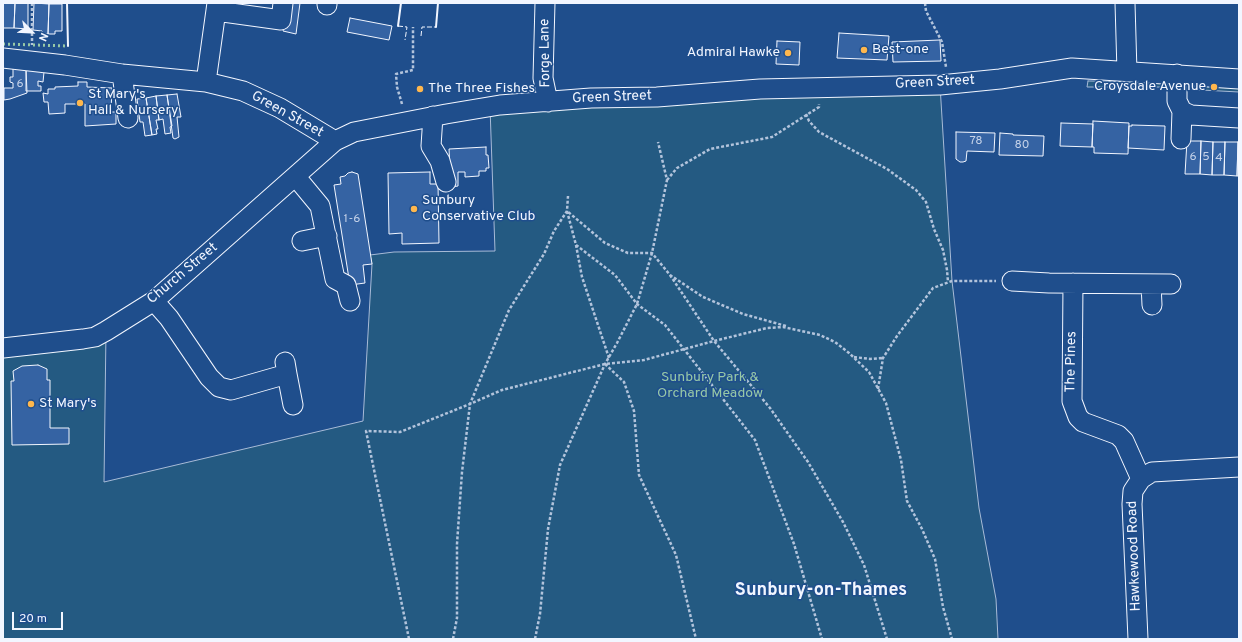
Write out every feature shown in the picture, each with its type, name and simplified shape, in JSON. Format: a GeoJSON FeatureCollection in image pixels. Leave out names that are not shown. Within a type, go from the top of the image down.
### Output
{"type":"FeatureCollection","features":[{"type":"Feature","properties":{"kind":"street"},"geometry":{"type":"LineString","coordinates":[[206,82],[217,7],[281,20],[283,3]]}},
{"type":"Feature","properties":{"kind":"street","name":"Forge Lane"},"geometry":{"type":"LineString","coordinates":[[545,3],[544,78],[548,102]]}},
{"type":"Feature","properties":{"kind":"street"},"geometry":{"type":"LineString","coordinates":[[1125,3],[1127,72]]}},
{"type":"Feature","properties":{"kind":"street","name":"Green Street"},"geometry":{"type":"LineString","coordinates":[[3,58],[122,74],[206,82],[243,91],[280,108],[335,141],[354,132],[490,106],[591,98],[657,97],[760,89],[949,84],[1000,79],[1072,68],[1239,79]]}},
{"type":"Feature","properties":{"kind":"street"},"geometry":{"type":"LineString","coordinates":[[122,74],[128,118]]}},
{"type":"Feature","properties":{"kind":"street"},"geometry":{"type":"LineString","coordinates":[[1177,74],[1177,101],[1182,111],[1181,139]]}},
{"type":"Feature","properties":{"kind":"street"},"geometry":{"type":"LineString","coordinates":[[1182,111],[1190,115],[1239,118]]}},
{"type":"Feature","properties":{"kind":"street"},"geometry":{"type":"LineString","coordinates":[[433,116],[431,146],[440,161],[446,182]]}},
{"type":"Feature","properties":{"kind":"street","name":"Church Street"},"geometry":{"type":"LineString","coordinates":[[3,348],[95,337],[154,301],[335,141]]}},
{"type":"Feature","properties":{"kind":"street"},"geometry":{"type":"LineString","coordinates":[[296,177],[320,206],[335,279],[346,285],[350,301]]}},
{"type":"Feature","properties":{"kind":"street"},"geometry":{"type":"LineString","coordinates":[[302,241],[327,236]]}},
{"type":"Feature","properties":{"kind":"street"},"geometry":{"type":"LineString","coordinates":[[1012,281],[1049,283],[1171,284]]}},
{"type":"Feature","properties":{"kind":"street","name":"The Pines"},"geometry":{"type":"LineString","coordinates":[[1073,283],[1072,401],[1078,417],[1084,422],[1118,435],[1124,441],[1141,479]]}},
{"type":"Feature","properties":{"kind":"street"},"geometry":{"type":"LineString","coordinates":[[1151,284],[1152,305]]}},
{"type":"Feature","properties":{"kind":"street"},"geometry":{"type":"LineString","coordinates":[[154,301],[169,318],[209,377],[219,387],[231,390],[286,368],[293,405]]}},
{"type":"Feature","properties":{"kind":"street"},"geometry":{"type":"LineString","coordinates":[[1141,479],[1152,472],[1239,467]]}},
{"type":"Feature","properties":{"kind":"street","name":"Hawkewood Road"},"geometry":{"type":"LineString","coordinates":[[1138,639],[1132,504],[1133,491],[1141,479]]}},
{"type":"Feature","properties":{"kind":"path"},"geometry":{"type":"LineString","coordinates":[[32,3],[32,61]]}},
{"type":"Feature","properties":{"kind":"path"},"geometry":{"type":"LineString","coordinates":[[924,3],[926,11],[942,42],[949,84]]}},
{"type":"Feature","properties":{"kind":"path"},"geometry":{"type":"LineString","coordinates":[[402,105],[397,87],[396,74],[413,70],[413,27]]}},
{"type":"Feature","properties":{"kind":"path"},"geometry":{"type":"LineString","coordinates":[[667,180],[677,168],[710,148],[772,137],[819,107],[820,88]]}},
{"type":"Feature","properties":{"kind":"path"},"geometry":{"type":"LineString","coordinates":[[806,114],[809,121],[820,132],[887,168],[916,190],[926,202],[934,229],[943,250],[948,282]]}},
{"type":"Feature","properties":{"kind":"path"},"geometry":{"type":"LineString","coordinates":[[535,639],[540,614],[548,529],[560,465],[605,364],[637,304],[652,253],[667,180],[658,142]]}},
{"type":"Feature","properties":{"kind":"path"},"geometry":{"type":"LineString","coordinates":[[568,196],[567,211],[576,244],[582,277],[609,359]]}},
{"type":"Feature","properties":{"kind":"path"},"geometry":{"type":"LineString","coordinates":[[567,211],[605,242],[628,253],[652,253]]}},
{"type":"Feature","properties":{"kind":"path"},"geometry":{"type":"LineString","coordinates":[[453,639],[457,618],[457,544],[462,472],[470,404],[509,310],[544,254],[554,231],[567,211]]}},
{"type":"Feature","properties":{"kind":"path"},"geometry":{"type":"LineString","coordinates":[[576,244],[614,275],[637,304],[665,325],[755,440],[794,544],[822,639]]}},
{"type":"Feature","properties":{"kind":"path"},"geometry":{"type":"LineString","coordinates":[[652,253],[670,275],[714,340],[770,408],[808,462],[839,515],[864,564],[887,639]]}},
{"type":"Feature","properties":{"kind":"path"},"geometry":{"type":"LineString","coordinates":[[670,275],[703,297],[743,314],[820,335],[836,342],[869,372],[886,403],[895,433],[901,460],[907,501],[922,529],[935,559],[943,606],[952,639]]}},
{"type":"Feature","properties":{"kind":"path"},"geometry":{"type":"LineString","coordinates":[[878,389],[883,358],[897,336],[933,288],[948,282],[1012,281]]}},
{"type":"Feature","properties":{"kind":"path"},"geometry":{"type":"LineString","coordinates":[[409,639],[366,430],[400,432],[502,390],[605,364],[644,360],[683,348],[767,328],[783,327],[799,330]]}},
{"type":"Feature","properties":{"kind":"path"},"geometry":{"type":"LineString","coordinates":[[853,357],[870,359],[883,358]]}},
{"type":"Feature","properties":{"kind":"path"},"geometry":{"type":"LineString","coordinates":[[605,364],[624,382],[634,410],[639,475],[676,555],[696,639]]}},
{"type":"Feature","properties":{"kind":"green space"},"geometry":{"type":"Polygon","coordinates":[[[1088,81],[1162,82],[1166,87],[1087,87],[1088,81]]]}},
{"type":"Feature","properties":{"kind":"green space"},"geometry":{"type":"Polygon","coordinates":[[[1184,83],[1239,87],[1239,92],[1183,89],[1184,83]]]}},
{"type":"Feature","properties":{"kind":"green space","name":"Sunbury Park & Orchard Meadow"},"geometry":{"type":"Polygon","coordinates":[[[940,85],[952,281],[979,508],[996,599],[998,639],[3,639],[3,348],[106,331],[104,482],[363,421],[372,264],[370,255],[394,252],[495,251],[490,107],[940,85]]]}},
{"type":"Feature","properties":{"kind":"building"},"geometry":{"type":"Polygon","coordinates":[[[3,3],[15,3],[14,28],[3,28],[3,3]]]}},
{"type":"Feature","properties":{"kind":"building"},"geometry":{"type":"Polygon","coordinates":[[[15,3],[28,3],[28,29],[14,28],[15,3]]]}},
{"type":"Feature","properties":{"kind":"building"},"geometry":{"type":"Polygon","coordinates":[[[34,3],[49,4],[48,34],[42,34],[42,31],[33,30],[34,3]]]}},
{"type":"Feature","properties":{"kind":"building"},"geometry":{"type":"Polygon","coordinates":[[[288,3],[300,3],[296,34],[283,31],[288,3]]]}},
{"type":"Feature","properties":{"kind":"building"},"geometry":{"type":"Polygon","coordinates":[[[49,4],[62,4],[62,31],[55,31],[55,34],[48,34],[49,4]]]}},
{"type":"Feature","properties":{"kind":"building"},"geometry":{"type":"Polygon","coordinates":[[[350,18],[392,26],[389,40],[347,32],[350,18]]]}},
{"type":"Feature","properties":{"kind":"building"},"geometry":{"type":"Polygon","coordinates":[[[839,33],[889,36],[887,60],[837,58],[839,33]]]}},
{"type":"Feature","properties":{"kind":"building"},"geometry":{"type":"Polygon","coordinates":[[[940,40],[941,61],[893,62],[892,42],[940,40]]]}},
{"type":"Feature","properties":{"kind":"building","name":"Admiral Hawke"},"geometry":{"type":"Polygon","coordinates":[[[777,41],[800,42],[799,65],[776,64],[777,41]]]}},
{"type":"Feature","properties":{"kind":"building"},"geometry":{"type":"Polygon","coordinates":[[[13,68],[26,68],[27,93],[4,100],[4,88],[13,88],[13,83],[10,82],[10,77],[13,77],[13,68]]]}},
{"type":"Feature","properties":{"kind":"building"},"geometry":{"type":"Polygon","coordinates":[[[26,68],[39,69],[44,72],[43,82],[38,81],[38,86],[41,86],[41,91],[26,91],[26,68]]]}},
{"type":"Feature","properties":{"kind":"building","name":"St Mary's Hall & Nursery"},"geometry":{"type":"Polygon","coordinates":[[[78,82],[87,82],[87,87],[112,88],[111,112],[116,112],[116,124],[85,126],[85,104],[65,104],[65,113],[49,114],[48,102],[44,102],[43,93],[48,94],[48,89],[55,89],[55,87],[78,86],[78,82]]]}},
{"type":"Feature","properties":{"kind":"building"},"geometry":{"type":"Polygon","coordinates":[[[177,94],[181,117],[177,117],[179,137],[175,139],[173,138],[167,95],[177,94]]]}},
{"type":"Feature","properties":{"kind":"building"},"geometry":{"type":"Polygon","coordinates":[[[167,95],[172,126],[170,127],[171,133],[165,134],[163,119],[159,120],[156,96],[167,95]]]}},
{"type":"Feature","properties":{"kind":"building"},"geometry":{"type":"Polygon","coordinates":[[[156,96],[159,120],[156,120],[158,129],[156,129],[157,134],[152,135],[146,98],[156,96]]]}},
{"type":"Feature","properties":{"kind":"building"},"geometry":{"type":"Polygon","coordinates":[[[146,98],[152,135],[145,136],[143,122],[140,122],[137,99],[146,98]]]}},
{"type":"Feature","properties":{"kind":"building"},"geometry":{"type":"Polygon","coordinates":[[[1093,121],[1129,123],[1128,154],[1094,153],[1094,147],[1092,147],[1093,121]]]}},
{"type":"Feature","properties":{"kind":"building"},"geometry":{"type":"Polygon","coordinates":[[[1061,123],[1093,124],[1092,147],[1060,146],[1061,123]]]}},
{"type":"Feature","properties":{"kind":"building"},"geometry":{"type":"Polygon","coordinates":[[[1129,126],[1165,126],[1164,150],[1128,148],[1129,126]]]}},
{"type":"Feature","properties":{"kind":"building"},"geometry":{"type":"Polygon","coordinates":[[[956,132],[995,133],[994,152],[967,151],[966,161],[960,162],[956,159],[956,132]]]}},
{"type":"Feature","properties":{"kind":"building"},"geometry":{"type":"Polygon","coordinates":[[[1000,133],[1044,136],[1043,156],[999,155],[1000,133]]]}},
{"type":"Feature","properties":{"kind":"building"},"geometry":{"type":"Polygon","coordinates":[[[1187,141],[1201,141],[1200,174],[1185,174],[1187,141]]]}},
{"type":"Feature","properties":{"kind":"building"},"geometry":{"type":"Polygon","coordinates":[[[1201,141],[1213,142],[1212,175],[1200,174],[1201,141]]]}},
{"type":"Feature","properties":{"kind":"building"},"geometry":{"type":"Polygon","coordinates":[[[1213,142],[1225,142],[1224,175],[1212,175],[1213,142]]]}},
{"type":"Feature","properties":{"kind":"building"},"geometry":{"type":"Polygon","coordinates":[[[1225,142],[1238,142],[1237,176],[1224,175],[1225,142]]]}},
{"type":"Feature","properties":{"kind":"building"},"geometry":{"type":"Polygon","coordinates":[[[1238,142],[1239,176],[1237,176],[1238,142]]]}},
{"type":"Feature","properties":{"kind":"building"},"geometry":{"type":"Polygon","coordinates":[[[486,147],[489,168],[486,168],[486,171],[479,171],[479,176],[465,177],[465,172],[458,172],[458,186],[451,187],[449,149],[486,147]]]}},
{"type":"Feature","properties":{"kind":"building"},"geometry":{"type":"Polygon","coordinates":[[[352,172],[358,174],[372,264],[363,265],[365,283],[350,285],[334,185],[341,184],[340,177],[352,172]]]}},
{"type":"Feature","properties":{"kind":"building","name":"Sunbury Conservative Club"},"geometry":{"type":"Polygon","coordinates":[[[430,172],[430,184],[438,184],[439,243],[402,244],[402,233],[389,234],[388,173],[430,172]]]}},
{"type":"Feature","properties":{"kind":"building","name":"St Mary's"},"geometry":{"type":"Polygon","coordinates":[[[38,365],[47,369],[47,380],[50,380],[50,428],[69,428],[69,444],[12,445],[11,381],[14,381],[13,371],[22,366],[38,365]]]}},
{"type":"Feature","properties":{"kind":"hedge"},"geometry":{"type":"LineString","coordinates":[[3,44],[68,46]]}},
{"type":"Feature","properties":{"kind":"fence"},"geometry":{"type":"LineString","coordinates":[[398,26],[407,27],[405,40]]}},
{"type":"Feature","properties":{"kind":"fence"},"geometry":{"type":"LineString","coordinates":[[421,36],[422,27],[436,27]]}},
{"type":"Feature","properties":{"kind":"wall"},"geometry":{"type":"LineString","coordinates":[[67,3],[68,46]]}},
{"type":"Feature","properties":{"kind":"wall"},"geometry":{"type":"LineString","coordinates":[[398,26],[401,3]]}},
{"type":"Feature","properties":{"kind":"wall"},"geometry":{"type":"LineString","coordinates":[[436,27],[438,3]]}},
{"type":"Feature","properties":{"kind":"place","name":"Best-one"},"geometry":{"type":"Point","coordinates":[864,50]}},
{"type":"Feature","properties":{"kind":"place","name":"Admiral Hawke"},"geometry":{"type":"Point","coordinates":[788,53]}},
{"type":"Feature","properties":{"kind":"place","name":"Croysdale Avenue"},"geometry":{"type":"Point","coordinates":[1214,87]}},
{"type":"Feature","properties":{"kind":"place","name":"The Three Fishes"},"geometry":{"type":"Point","coordinates":[420,89]}},
{"type":"Feature","properties":{"kind":"place","name":"St Mary's Hall & Nursery"},"geometry":{"type":"Point","coordinates":[80,103]}},
{"type":"Feature","properties":{"kind":"place","name":"Sunbury Conservative Club"},"geometry":{"type":"Point","coordinates":[414,209]}},
{"type":"Feature","properties":{"kind":"place","name":"St Mary's"},"geometry":{"type":"Point","coordinates":[31,404]}},
{"type":"Feature","properties":{"kind":"district","name":"Sunbury-on-Thames"},"geometry":{"type":"Point","coordinates":[821,591]}}]}
